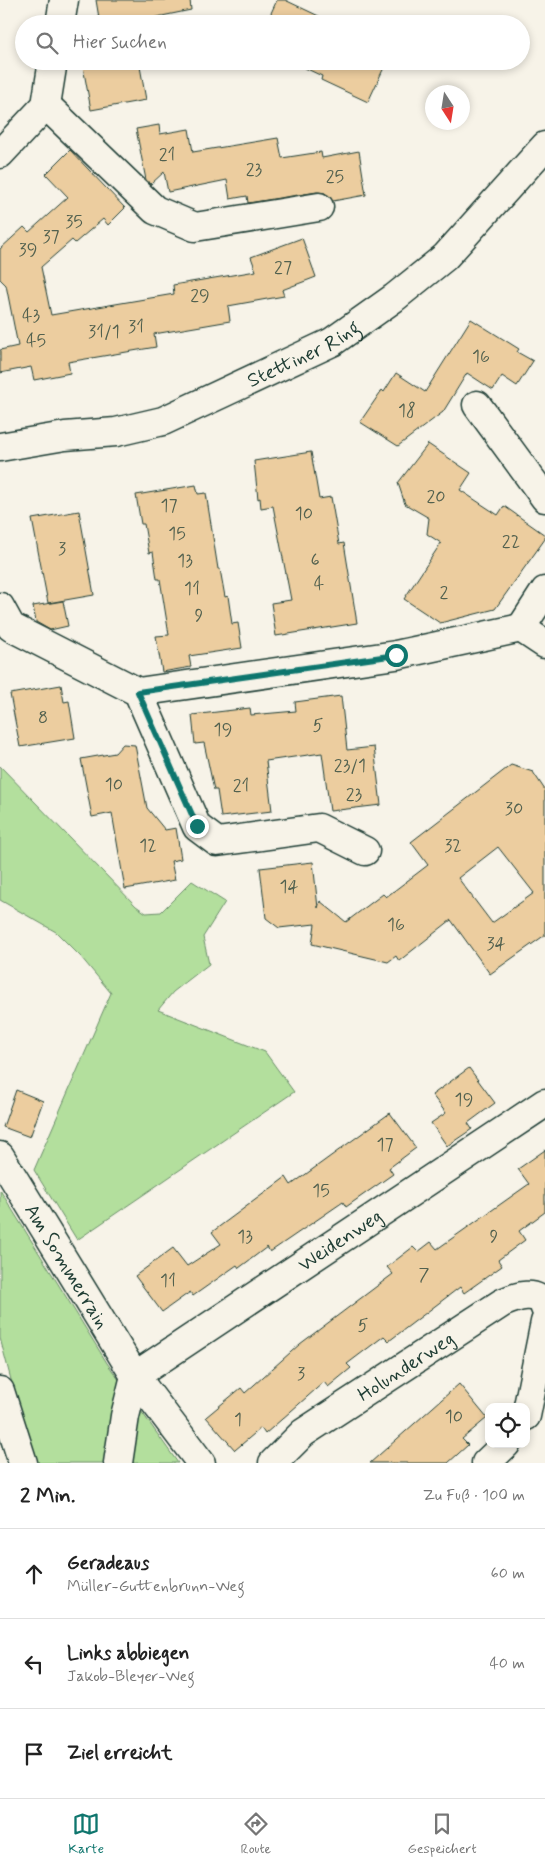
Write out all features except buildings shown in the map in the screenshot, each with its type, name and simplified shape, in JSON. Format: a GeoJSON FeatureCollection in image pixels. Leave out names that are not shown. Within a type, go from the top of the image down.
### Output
{"type":"FeatureCollection","features":[{"type":"Feature","properties":{"kind":"street"},"geometry":{"type":"LineString","coordinates":[[62,15],[64,0]]}},
{"type":"Feature","properties":{"kind":"street"},"geometry":{"type":"LineString","coordinates":[[0,154],[27,137],[46,105],[52,70]]}},
{"type":"Feature","properties":{"kind":"street"},"geometry":{"type":"LineString","coordinates":[[46,105],[155,210],[195,227],[319,207]]}},
{"type":"Feature","properties":{"kind":"street","name":"Stettiner Ring"},"geometry":{"type":"LineString","coordinates":[[0,447],[65,436],[116,432],[163,421],[332,342],[394,298],[445,257],[545,146]]}},
{"type":"Feature","properties":{"kind":"street"},"geometry":{"type":"LineString","coordinates":[[477,406],[545,498]]}},
{"type":"Feature","properties":{"kind":"street"},"geometry":{"type":"LineString","coordinates":[[521,628],[545,590]]}},
{"type":"Feature","properties":{"kind":"street"},"geometry":{"type":"LineString","coordinates":[[0,607],[11,627],[138,692],[379,654],[521,628],[545,644]]}},
{"type":"Feature","properties":{"kind":"street"},"geometry":{"type":"LineString","coordinates":[[138,692],[197,826],[217,842],[319,828],[365,851]]}},
{"type":"Feature","properties":{"kind":"street","name":"Weidenweg"},"geometry":{"type":"LineString","coordinates":[[135,1376],[545,1103]]}},
{"type":"Feature","properties":{"kind":"street","name":"Am Sommerrain"},"geometry":{"type":"LineString","coordinates":[[0,1156],[135,1376],[201,1463]]}},
{"type":"Feature","properties":{"kind":"street","name":"Holunderweg"},"geometry":{"type":"LineString","coordinates":[[273,1463],[303,1433],[502,1302],[517,1296],[532,1295],[544,1303],[545,1308]]}},
{"type":"Feature","properties":{"kind":"street"},"geometry":{"type":"LineString","coordinates":[[529,1403],[545,1322]]}},
{"type":"Feature","properties":{"kind":"street"},"geometry":{"type":"LineString","coordinates":[[118,1463],[125,1416],[135,1376]]}},
{"type":"Feature","properties":{"kind":"street"},"geometry":{"type":"LineString","coordinates":[[0,1391],[22,1463]]}},
{"type":"Feature","properties":{"kind":"street"},"geometry":{"type":"LineString","coordinates":[[486,1463],[502,1448]]}},
{"type":"Feature","properties":{"kind":"green space"},"geometry":{"type":"Polygon","coordinates":[[[0,766],[136,906],[146,913],[161,912],[192,881],[225,902],[203,937],[209,964],[173,992],[158,1010],[265,1052],[294,1092],[77,1240],[34,1170],[111,993],[81,957],[56,932],[0,900],[0,766]]]}},
{"type":"Feature","properties":{"kind":"green space"},"geometry":{"type":"Polygon","coordinates":[[[0,1190],[107,1363],[178,1463],[33,1463],[0,1338],[0,1190]]]}},
{"type":"Feature","properties":{"kind":"route"},"geometry":{"type":"LineString","coordinates":[[197,826],[138,692],[396,655]]}}]}
